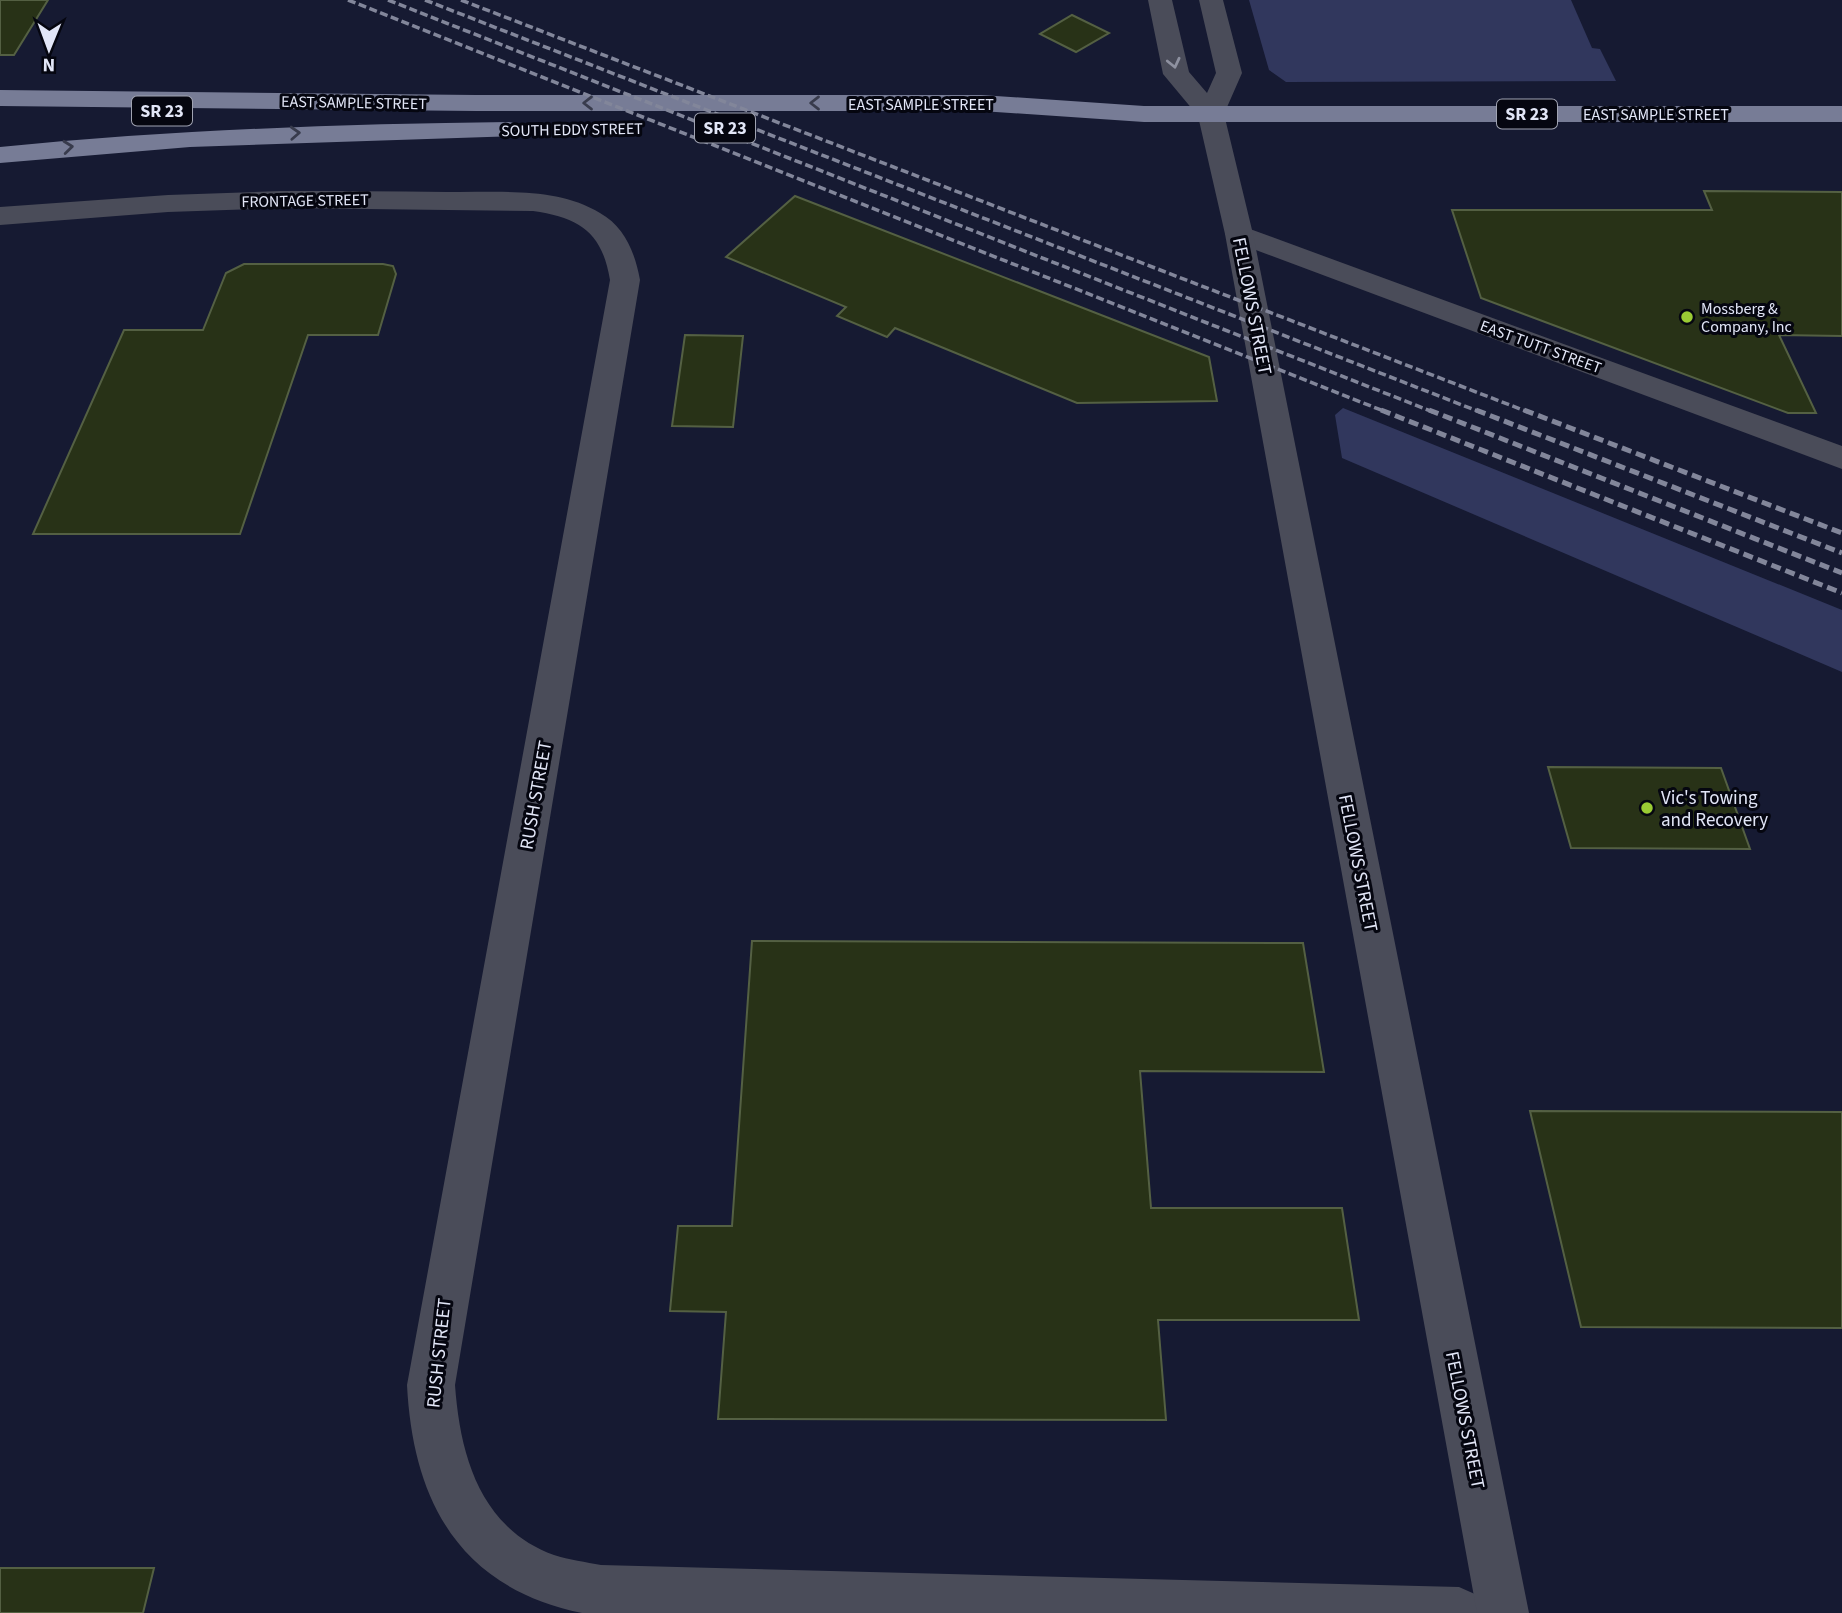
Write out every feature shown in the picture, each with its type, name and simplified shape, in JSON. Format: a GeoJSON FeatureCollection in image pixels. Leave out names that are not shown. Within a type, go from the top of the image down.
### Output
{"type":"FeatureCollection","features":[{"type":"Feature","properties":{"kind":"main road","name":"EAST SAMPLE STREET"},"geometry":{"type":"LineString","coordinates":[[0,98],[324,102],[981,103],[1144,114],[1842,114]]}},
{"type":"Feature","properties":{"kind":"main road","name":"SR 23"},"geometry":{"type":"LineString","coordinates":[[13,123],[225,106],[324,102]]}},
{"type":"Feature","properties":{"kind":"main road","name":"SOUTH EDDY STREET"},"geometry":{"type":"LineString","coordinates":[[577,129],[983,128],[1144,114]]}},
{"type":"Feature","properties":{"kind":"main road","name":"SOUTH EDDY STREET"},"geometry":{"type":"LineString","coordinates":[[0,155],[222,136],[328,131],[536,129]]}},
{"type":"Feature","properties":{"kind":"street","name":"FELLOWS STREET"},"geometry":{"type":"LineString","coordinates":[[1160,0],[1176,74],[1211,114],[1240,234],[1503,1613]]}},
{"type":"Feature","properties":{"kind":"street"},"geometry":{"type":"LineString","coordinates":[[1211,0],[1229,73],[1211,114]]}},
{"type":"Feature","properties":{"kind":"street","name":"FRONTAGE STREET"},"geometry":{"type":"LineString","coordinates":[[0,216],[92,208],[276,199],[392,199],[551,206],[580,214],[605,228]]}},
{"type":"Feature","properties":{"kind":"street","name":"RUSH STREET"},"geometry":{"type":"LineString","coordinates":[[605,228],[621,254],[625,280],[431,1385],[431,1425],[439,1462],[456,1499],[480,1536],[520,1567],[546,1578],[601,1591],[1459,1613]]}},
{"type":"Feature","properties":{"kind":"street","name":"EAST TUTT STREET"},"geometry":{"type":"LineString","coordinates":[[1240,234],[1842,458]]}},
{"type":"Feature","properties":{"kind":"shaded area"},"geometry":{"type":"Polygon","coordinates":[[[1249,0],[1571,0],[1592,48],[1600,49],[1616,81],[1286,82],[1269,70],[1249,0]]]}},
{"type":"Feature","properties":{"kind":"shaded area"},"geometry":{"type":"Polygon","coordinates":[[[1343,408],[1842,610],[1842,672],[1342,458],[1335,415],[1343,408]]]}},
{"type":"Feature","properties":{"kind":"building"},"geometry":{"type":"Polygon","coordinates":[[[0,0],[48,0],[14,55],[0,55],[0,0]]]}},
{"type":"Feature","properties":{"kind":"building"},"geometry":{"type":"Polygon","coordinates":[[[1072,15],[1109,33],[1076,52],[1040,34],[1072,15]]]}},
{"type":"Feature","properties":{"kind":"building","name":"Mossberg & Company, Inc"},"geometry":{"type":"Polygon","coordinates":[[[1704,191],[1842,192],[1842,336],[1779,335],[1816,413],[1788,413],[1481,298],[1452,210],[1712,210],[1704,191]]]}},
{"type":"Feature","properties":{"kind":"building"},"geometry":{"type":"Polygon","coordinates":[[[795,196],[1209,357],[1217,401],[1077,403],[895,328],[887,337],[837,316],[846,307],[726,257],[795,196]]]}},
{"type":"Feature","properties":{"kind":"building"},"geometry":{"type":"Polygon","coordinates":[[[244,264],[383,264],[393,266],[396,274],[378,335],[308,335],[240,534],[33,534],[124,330],[203,330],[226,273],[244,264]]]}},
{"type":"Feature","properties":{"kind":"building"},"geometry":{"type":"Polygon","coordinates":[[[685,335],[743,336],[733,427],[672,426],[685,335]]]}},
{"type":"Feature","properties":{"kind":"building","name":"Vic's Towing and Recovery"},"geometry":{"type":"Polygon","coordinates":[[[1548,767],[1721,768],[1750,849],[1571,848],[1548,767]]]}},
{"type":"Feature","properties":{"kind":"building"},"geometry":{"type":"Polygon","coordinates":[[[752,941],[1303,943],[1324,1072],[1140,1071],[1151,1208],[1342,1208],[1359,1320],[1158,1320],[1166,1420],[718,1419],[726,1312],[670,1311],[678,1226],[732,1226],[752,941]]]}},
{"type":"Feature","properties":{"kind":"building"},"geometry":{"type":"Polygon","coordinates":[[[1530,1111],[1842,1112],[1842,1328],[1581,1327],[1530,1111]]]}},
{"type":"Feature","properties":{"kind":"building"},"geometry":{"type":"Polygon","coordinates":[[[0,1568],[154,1568],[143,1613],[0,1613],[0,1568]]]}},
{"type":"Feature","properties":{"kind":"railway"},"geometry":{"type":"LineString","coordinates":[[348,0],[1386,412]]}},
{"type":"Feature","properties":{"kind":"railway"},"geometry":{"type":"LineString","coordinates":[[388,0],[1433,412]]}},
{"type":"Feature","properties":{"kind":"railway"},"geometry":{"type":"LineString","coordinates":[[425,0],[1480,412]]}},
{"type":"Feature","properties":{"kind":"railway"},"geometry":{"type":"LineString","coordinates":[[461,0],[1528,412]]}},
{"type":"Feature","properties":{"kind":"railway"},"geometry":{"type":"LineString","coordinates":[[1381,410],[1842,593]]}},
{"type":"Feature","properties":{"kind":"railway"},"geometry":{"type":"LineString","coordinates":[[1429,410],[1842,573]]}},
{"type":"Feature","properties":{"kind":"railway"},"geometry":{"type":"LineString","coordinates":[[1476,410],[1842,553]]}},
{"type":"Feature","properties":{"kind":"railway"},"geometry":{"type":"LineString","coordinates":[[1524,410],[1842,533]]}},
{"type":"Feature","properties":{"kind":"place","name":"Mossberg & Company, Inc"},"geometry":{"type":"Point","coordinates":[1687,317]}},
{"type":"Feature","properties":{"kind":"place","name":"Vic's Towing and Recovery"},"geometry":{"type":"Point","coordinates":[1647,808]}}]}
